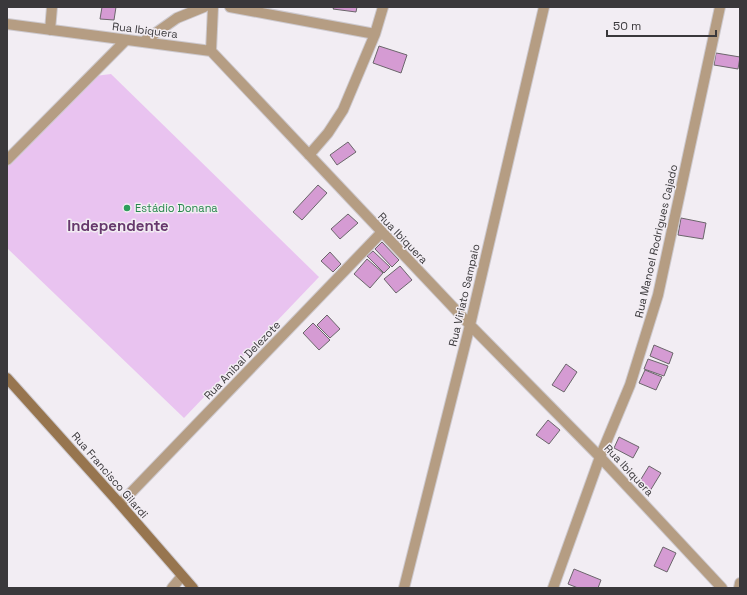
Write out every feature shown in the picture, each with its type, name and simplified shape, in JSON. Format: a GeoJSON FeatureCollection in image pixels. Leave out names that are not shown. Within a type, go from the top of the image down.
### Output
{"type":"FeatureCollection","features":[{"type":"Feature","properties":{"kind":"street"},"geometry":{"type":"LineString","coordinates":[[50,30],[52,7]]}},
{"type":"Feature","properties":{"kind":"street"},"geometry":{"type":"LineString","coordinates":[[143,42],[177,18],[204,7]]}},
{"type":"Feature","properties":{"kind":"street"},"geometry":{"type":"LineString","coordinates":[[211,51],[213,7]]}},
{"type":"Feature","properties":{"kind":"street"},"geometry":{"type":"LineString","coordinates":[[230,7],[375,34]]}},
{"type":"Feature","properties":{"kind":"street"},"geometry":{"type":"LineString","coordinates":[[309,155],[328,133],[343,110],[375,34],[383,7]]}},
{"type":"Feature","properties":{"kind":"street","name":"Rua Viriato Sampaio"},"geometry":{"type":"LineString","coordinates":[[404,588],[470,325],[544,7]]}},
{"type":"Feature","properties":{"kind":"street","name":"Rua Manoel Rodrigues Cajado"},"geometry":{"type":"LineString","coordinates":[[553,588],[600,457],[630,384],[658,295],[720,7]]}},
{"type":"Feature","properties":{"kind":"street","name":"Rua Ibiquera"},"geometry":{"type":"LineString","coordinates":[[7,24],[211,51],[470,325],[600,457],[722,588]]}},
{"type":"Feature","properties":{"kind":"street"},"geometry":{"type":"LineString","coordinates":[[7,160],[126,40]]}},
{"type":"Feature","properties":{"kind":"street","name":"Rua Anibal Delezote"},"geometry":{"type":"LineString","coordinates":[[120,504],[382,233]]}},
{"type":"Feature","properties":{"kind":"street","name":"Rua Francisco Gilardi"},"geometry":{"type":"LineString","coordinates":[[7,378],[193,588]]}},
{"type":"Feature","properties":{"kind":"street"},"geometry":{"type":"LineString","coordinates":[[172,588],[182,576]]}},
{"type":"Feature","properties":{"kind":"street"},"geometry":{"type":"LineString","coordinates":[[739,588],[740,583]]}},
{"type":"Feature","properties":{"kind":"shaded area","name":"Estádio Donana"},"geometry":{"type":"Polygon","coordinates":[[[111,74],[319,277],[184,418],[7,248],[7,167],[95,76],[111,74]]]}},
{"type":"Feature","properties":{"kind":"building"},"geometry":{"type":"Polygon","coordinates":[[[102,7],[116,7],[114,20],[100,19],[102,7]]]}},
{"type":"Feature","properties":{"kind":"building"},"geometry":{"type":"Polygon","coordinates":[[[334,7],[357,7],[356,12],[333,9],[334,7]]]}},
{"type":"Feature","properties":{"kind":"building"},"geometry":{"type":"Polygon","coordinates":[[[379,46],[407,55],[401,73],[373,63],[379,46]]]}},
{"type":"Feature","properties":{"kind":"building"},"geometry":{"type":"Polygon","coordinates":[[[716,53],[740,57],[738,69],[714,65],[716,53]]]}},
{"type":"Feature","properties":{"kind":"building"},"geometry":{"type":"Polygon","coordinates":[[[348,142],[356,152],[337,165],[330,155],[348,142]]]}},
{"type":"Feature","properties":{"kind":"building"},"geometry":{"type":"Polygon","coordinates":[[[318,185],[327,193],[302,220],[293,212],[318,185]]]}},
{"type":"Feature","properties":{"kind":"building"},"geometry":{"type":"Polygon","coordinates":[[[348,214],[358,223],[340,239],[331,229],[348,214]]]}},
{"type":"Feature","properties":{"kind":"building"},"geometry":{"type":"Polygon","coordinates":[[[681,218],[706,223],[703,239],[678,235],[681,218]]]}},
{"type":"Feature","properties":{"kind":"building"},"geometry":{"type":"Polygon","coordinates":[[[382,242],[399,260],[392,267],[375,249],[382,242]]]}},
{"type":"Feature","properties":{"kind":"building"},"geometry":{"type":"Polygon","coordinates":[[[373,251],[390,267],[384,273],[367,256],[373,251]]]}},
{"type":"Feature","properties":{"kind":"building"},"geometry":{"type":"Polygon","coordinates":[[[330,252],[341,264],[333,272],[321,261],[330,252]]]}},
{"type":"Feature","properties":{"kind":"building"},"geometry":{"type":"Polygon","coordinates":[[[367,259],[383,273],[370,288],[354,274],[367,259]]]}},
{"type":"Feature","properties":{"kind":"building"},"geometry":{"type":"Polygon","coordinates":[[[400,266],[412,280],[396,293],[384,279],[400,266]]]}},
{"type":"Feature","properties":{"kind":"building"},"geometry":{"type":"Polygon","coordinates":[[[327,315],[340,329],[330,338],[317,325],[327,315]]]}},
{"type":"Feature","properties":{"kind":"building"},"geometry":{"type":"Polygon","coordinates":[[[313,323],[330,340],[319,350],[303,333],[313,323]]]}},
{"type":"Feature","properties":{"kind":"building"},"geometry":{"type":"Polygon","coordinates":[[[654,345],[673,353],[669,364],[650,356],[654,345]]]}},
{"type":"Feature","properties":{"kind":"building"},"geometry":{"type":"Polygon","coordinates":[[[648,359],[668,366],[664,376],[644,369],[648,359]]]}},
{"type":"Feature","properties":{"kind":"building"},"geometry":{"type":"Polygon","coordinates":[[[566,364],[577,372],[564,392],[552,385],[566,364]]]}},
{"type":"Feature","properties":{"kind":"building"},"geometry":{"type":"Polygon","coordinates":[[[645,370],[662,377],[656,390],[639,383],[645,370]]]}},
{"type":"Feature","properties":{"kind":"building"},"geometry":{"type":"Polygon","coordinates":[[[548,420],[560,430],[549,444],[536,435],[548,420]]]}},
{"type":"Feature","properties":{"kind":"building"},"geometry":{"type":"Polygon","coordinates":[[[619,437],[639,447],[633,458],[614,448],[619,437]]]}},
{"type":"Feature","properties":{"kind":"building"},"geometry":{"type":"Polygon","coordinates":[[[649,466],[661,473],[650,491],[638,484],[649,466]]]}},
{"type":"Feature","properties":{"kind":"building"},"geometry":{"type":"Polygon","coordinates":[[[663,547],[676,553],[667,572],[654,566],[663,547]]]}},
{"type":"Feature","properties":{"kind":"building"},"geometry":{"type":"Polygon","coordinates":[[[574,569],[601,580],[598,588],[578,588],[568,584],[574,569]]]}},
{"type":"Feature","properties":{"kind":"place","name":"Estádio Donana"},"geometry":{"type":"Point","coordinates":[127,208]}},
{"type":"Feature","properties":{"kind":"district","name":"Independente"},"geometry":{"type":"Point","coordinates":[118,226]}}]}
